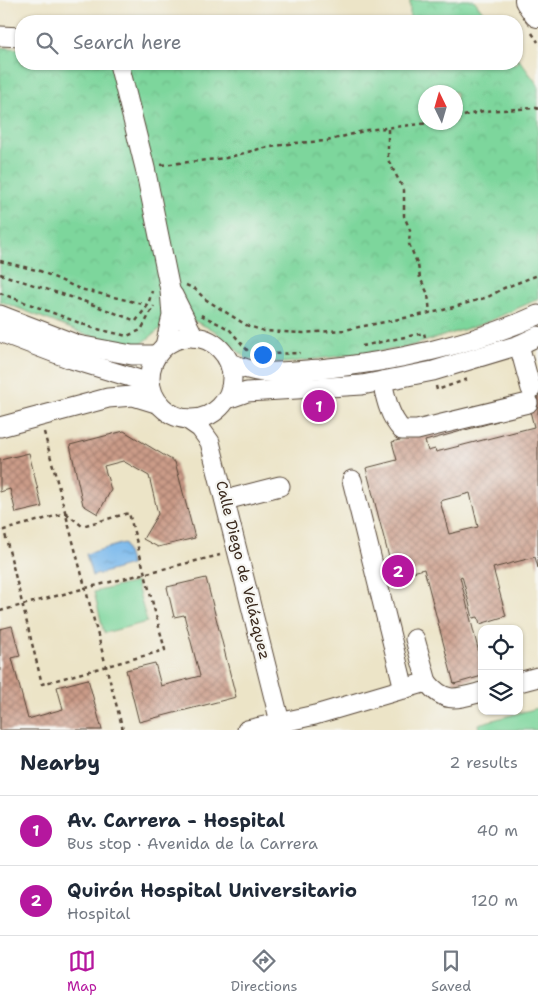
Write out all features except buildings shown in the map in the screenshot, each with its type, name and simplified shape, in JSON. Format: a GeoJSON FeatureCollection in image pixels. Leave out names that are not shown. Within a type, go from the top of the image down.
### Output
{"type":"FeatureCollection","features":[{"type":"Feature","properties":{"kind":"highway"},"geometry":{"type":"LineString","coordinates":[[529,0],[538,14]]}},
{"type":"Feature","properties":{"kind":"street"},"geometry":{"type":"LineString","coordinates":[[0,36],[15,37]]}},
{"type":"Feature","properties":{"kind":"street"},"geometry":{"type":"LineString","coordinates":[[0,314],[78,345],[132,355],[160,351],[180,338],[194,337],[206,340],[216,345],[225,354],[230,363],[232,386],[227,399],[222,406],[211,414],[201,418],[187,419],[166,412],[152,393],[150,369],[160,351],[172,316],[169,285],[145,168],[120,70]]}},
{"type":"Feature","properties":{"kind":"street"},"geometry":{"type":"LineString","coordinates":[[169,285],[194,337]]}},
{"type":"Feature","properties":{"kind":"street"},"geometry":{"type":"LineString","coordinates":[[230,363],[262,372],[360,365],[429,351],[515,325],[538,315]]}},
{"type":"Feature","properties":{"kind":"street"},"geometry":{"type":"LineString","coordinates":[[0,332],[71,359],[150,383]]}},
{"type":"Feature","properties":{"kind":"street"},"geometry":{"type":"LineString","coordinates":[[227,399],[247,392],[362,385],[433,371],[518,345],[538,336]]}},
{"type":"Feature","properties":{"kind":"street"},"geometry":{"type":"LineString","coordinates":[[382,381],[394,421],[402,430],[418,430],[529,396],[518,345]]}},
{"type":"Feature","properties":{"kind":"street"},"geometry":{"type":"LineString","coordinates":[[0,427],[108,398],[133,396],[159,404]]}},
{"type":"Feature","properties":{"kind":"street","name":"Calle Diego de Velázquez"},"geometry":{"type":"LineString","coordinates":[[187,419],[200,428],[210,442],[281,726]]}},
{"type":"Feature","properties":{"kind":"street"},"geometry":{"type":"LineString","coordinates":[[352,480],[404,688]]}},
{"type":"Feature","properties":{"kind":"street"},"geometry":{"type":"LineString","coordinates":[[226,500],[280,486]]}},
{"type":"Feature","properties":{"kind":"street"},"geometry":{"type":"LineString","coordinates":[[415,639],[427,682],[435,692],[444,698],[458,698],[478,693]]}},
{"type":"Feature","properties":{"kind":"street"},"geometry":{"type":"LineString","coordinates":[[523,681],[538,677]]}},
{"type":"Feature","properties":{"kind":"street"},"geometry":{"type":"LineString","coordinates":[[247,730],[281,726],[427,682]]}},
{"type":"Feature","properties":{"kind":"path"},"geometry":{"type":"LineString","coordinates":[[463,116],[483,111],[537,108],[538,110]]}},
{"type":"Feature","properties":{"kind":"path"},"geometry":{"type":"LineString","coordinates":[[145,168],[157,165],[226,158],[294,142],[328,141],[367,130],[418,125]]}},
{"type":"Feature","properties":{"kind":"path"},"geometry":{"type":"LineString","coordinates":[[388,129],[388,160],[404,190],[404,216],[410,230],[410,244],[418,265],[420,278],[428,294],[430,313]]}},
{"type":"Feature","properties":{"kind":"path"},"geometry":{"type":"LineString","coordinates":[[0,262],[40,271],[80,289],[148,305]]}},
{"type":"Feature","properties":{"kind":"path"},"geometry":{"type":"LineString","coordinates":[[0,274],[86,302],[136,321],[148,305],[154,286],[182,283],[195,289],[205,299],[246,325],[264,331],[286,333],[344,330],[430,313],[488,298],[504,288],[538,275]]}},
{"type":"Feature","properties":{"kind":"path"},"geometry":{"type":"LineString","coordinates":[[0,293],[93,328],[127,336],[141,330],[154,308],[156,293],[169,285]]}},
{"type":"Feature","properties":{"kind":"path"},"geometry":{"type":"LineString","coordinates":[[199,314],[229,329],[248,351],[270,354],[308,352]]}},
{"type":"Feature","properties":{"kind":"path"},"geometry":{"type":"LineString","coordinates":[[356,347],[424,333],[429,351]]}},
{"type":"Feature","properties":{"kind":"path"},"geometry":{"type":"LineString","coordinates":[[433,371],[437,390],[472,378]]}},
{"type":"Feature","properties":{"kind":"path"},"geometry":{"type":"LineString","coordinates":[[39,416],[124,730]]}},
{"type":"Feature","properties":{"kind":"path"},"geometry":{"type":"LineString","coordinates":[[66,513],[82,526],[130,513],[165,650],[42,684],[4,530],[66,513]]}},
{"type":"Feature","properties":{"kind":"path"},"geometry":{"type":"LineString","coordinates":[[0,612],[86,588],[220,555]]}},
{"type":"Feature","properties":{"kind":"green space"},"geometry":{"type":"Polygon","coordinates":[[[410,0],[474,0],[485,15],[410,15],[410,0]]]}},
{"type":"Feature","properties":{"kind":"green space"},"geometry":{"type":"Polygon","coordinates":[[[0,47],[15,48],[15,70],[523,70],[523,65],[538,85],[538,299],[485,323],[404,348],[285,363],[247,359],[215,331],[163,306],[161,328],[138,347],[84,334],[0,301],[0,47]]]}},
{"type":"Feature","properties":{"kind":"green space"},"geometry":{"type":"Polygon","coordinates":[[[136,582],[147,622],[104,633],[94,592],[136,582]]]}},
{"type":"Feature","properties":{"kind":"green space"},"geometry":{"type":"Polygon","coordinates":[[[538,708],[538,730],[479,730],[478,724],[512,715],[523,715],[523,712],[538,708]]]}},
{"type":"Feature","properties":{"kind":"water"},"geometry":{"type":"Polygon","coordinates":[[[124,543],[131,565],[92,576],[86,554],[124,543]]]}},
{"type":"Feature","properties":{"kind":"place","name":"Av. Carrera - Hospital"},"geometry":{"type":"Point","coordinates":[319,406]}},
{"type":"Feature","properties":{"kind":"place","name":"Quirón Hospital Universitario"},"geometry":{"type":"Point","coordinates":[398,571]}}]}
